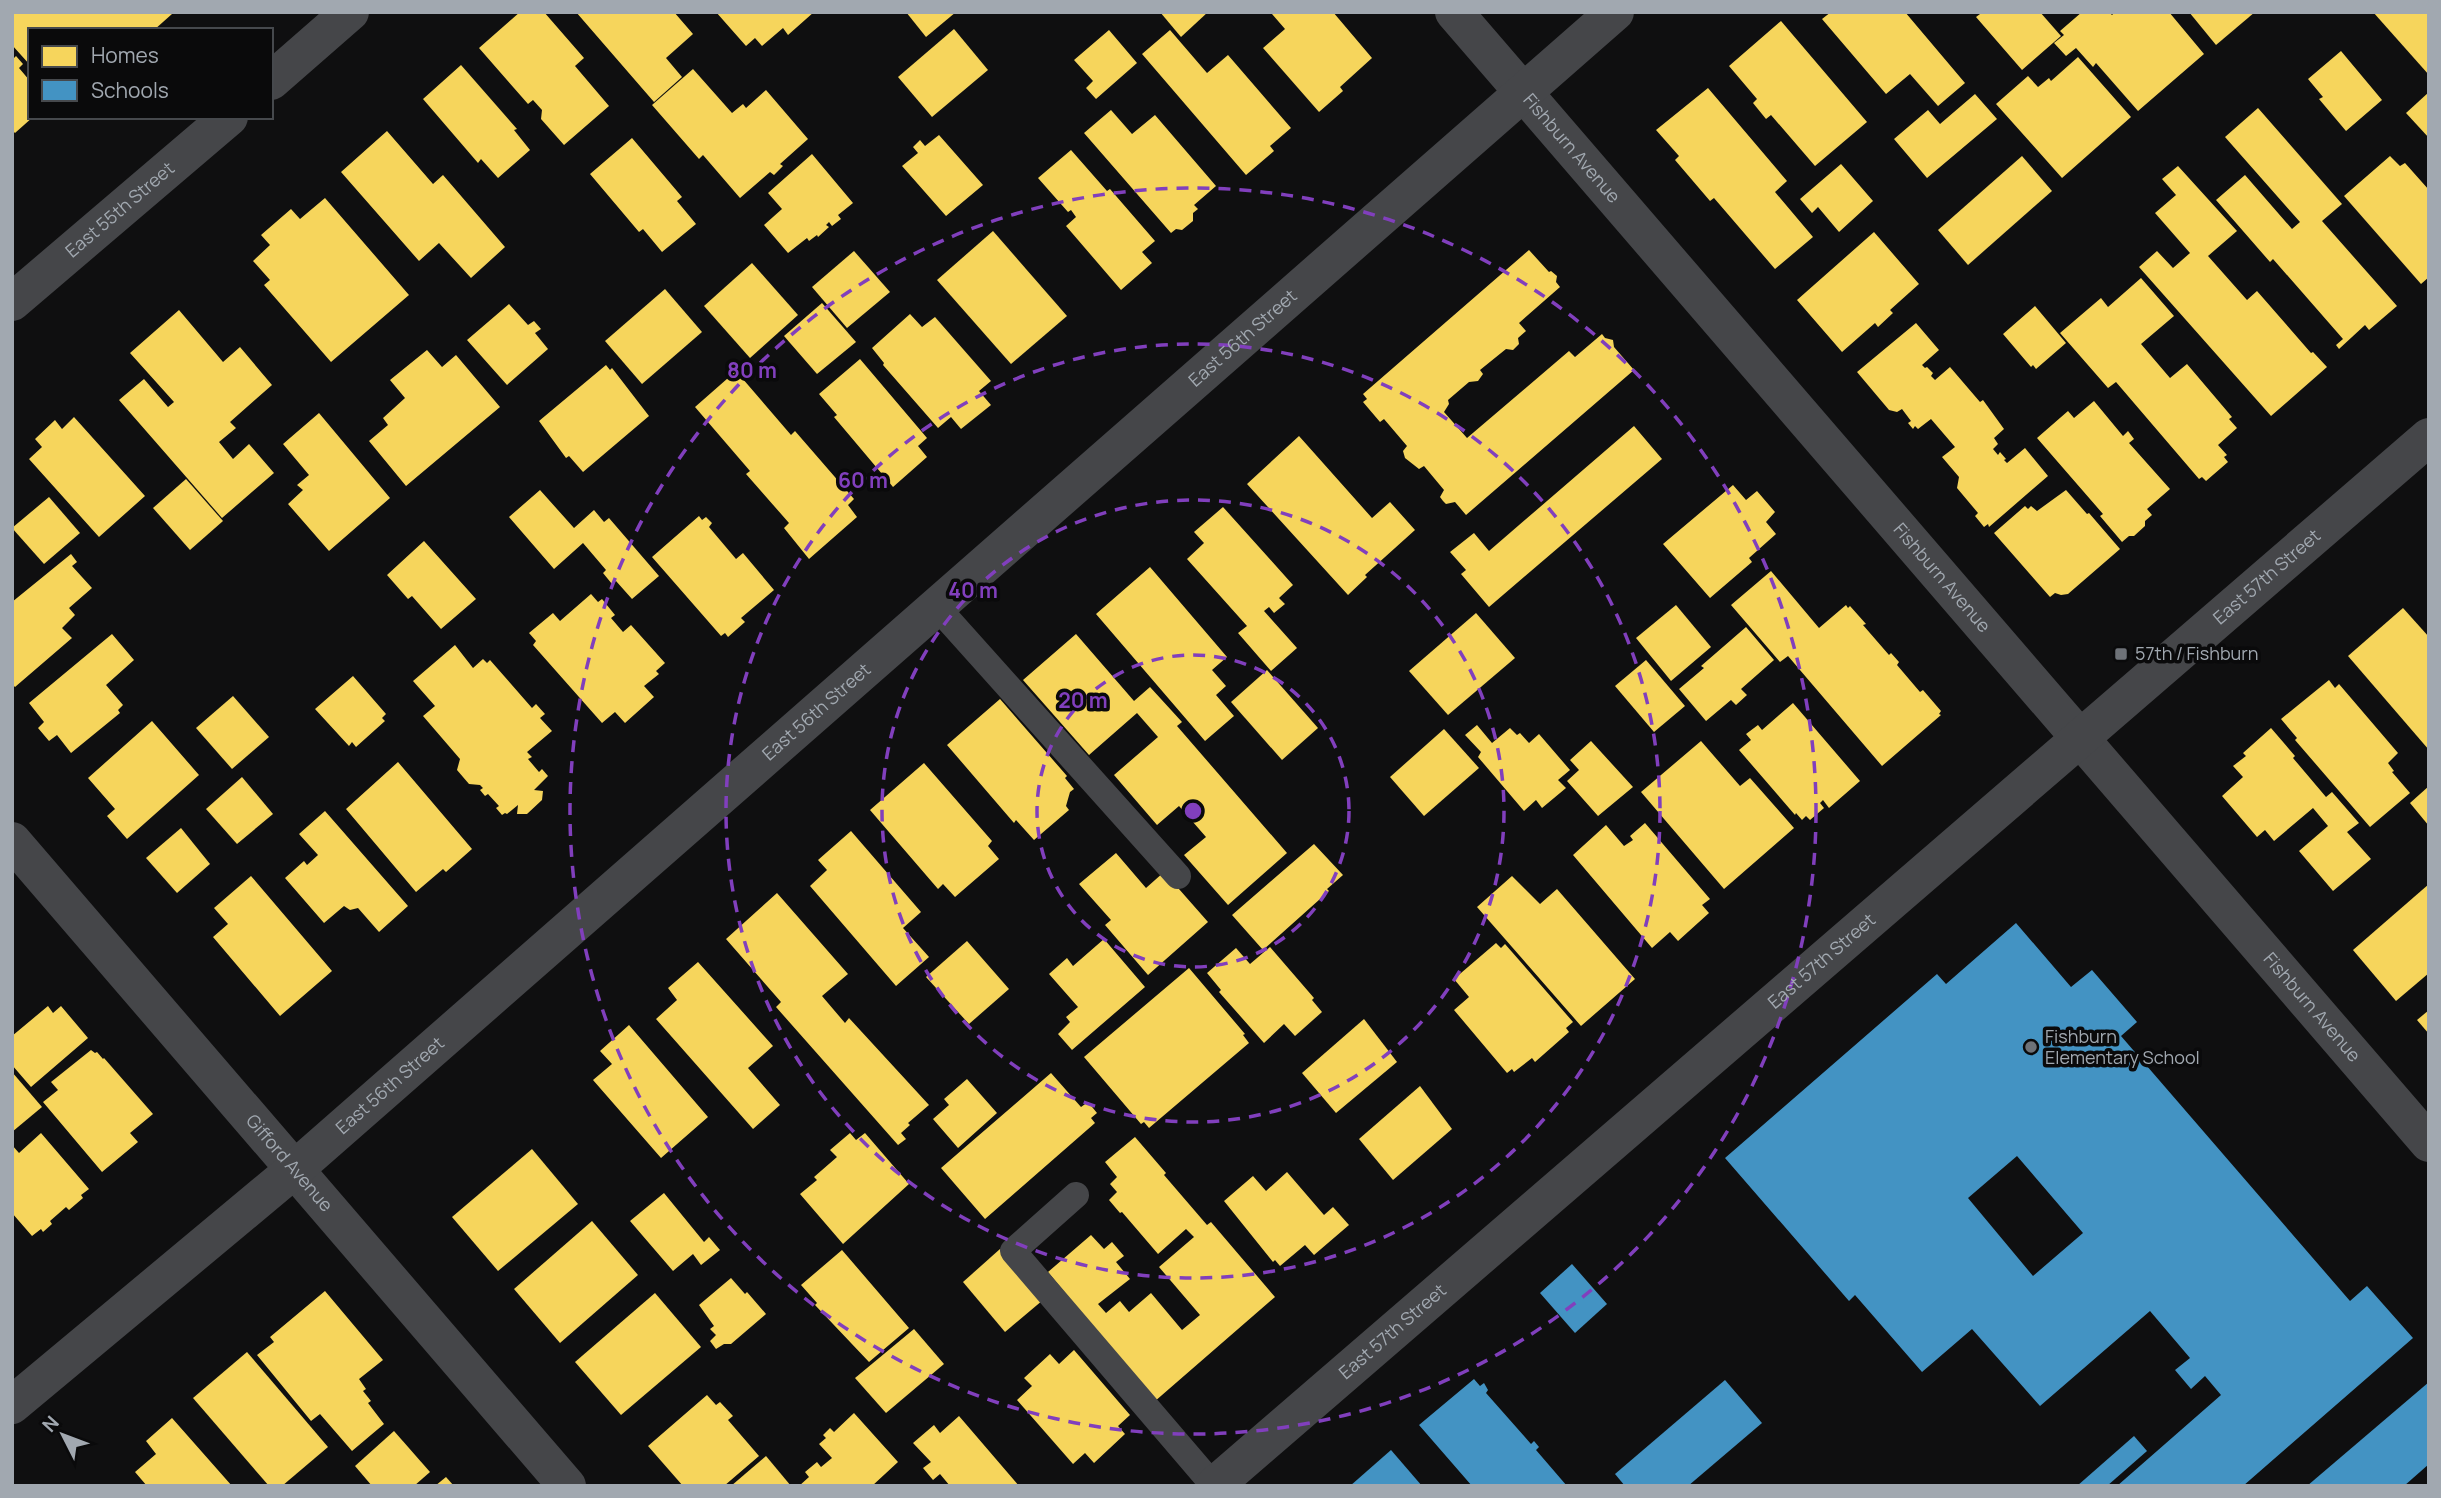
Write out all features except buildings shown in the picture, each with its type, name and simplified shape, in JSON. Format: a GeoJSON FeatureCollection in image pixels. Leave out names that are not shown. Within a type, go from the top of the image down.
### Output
{"type":"FeatureCollection","features":[{"type":"Feature","properties":{"kind":"street"},"geometry":{"type":"LineString","coordinates":[[273,78],[350,12]]}},
{"type":"Feature","properties":{"kind":"street","name":"Fishburn Avenue"},"geometry":{"type":"LineString","coordinates":[[1454,12],[2429,1143]]}},
{"type":"Feature","properties":{"kind":"street","name":"East 56th Street"},"geometry":{"type":"LineString","coordinates":[[12,1405],[295,1169],[1615,12]]}},
{"type":"Feature","properties":{"kind":"street","name":"East 55th Street"},"geometry":{"type":"LineString","coordinates":[[12,302],[227,119]]}},
{"type":"Feature","properties":{"kind":"street","name":"East 57th Street"},"geometry":{"type":"LineString","coordinates":[[1214,1486],[2429,437]]}},
{"type":"Feature","properties":{"kind":"street","name":"Gifford Avenue"},"geometry":{"type":"LineString","coordinates":[[12,841],[567,1486]]}},
{"type":"Feature","properties":{"kind":"lane"},"geometry":{"type":"LineString","coordinates":[[936,606],[1178,876]]}},
{"type":"Feature","properties":{"kind":"lane"},"geometry":{"type":"LineString","coordinates":[[1076,1195],[1013,1251],[1214,1486]]}},
{"type":"Feature","properties":{"kind":"place","name":"57th / Fishburn"},"geometry":{"type":"Point","coordinates":[2121,654]}},
{"type":"Feature","properties":{"kind":"place","name":"Fishburn Elementary School"},"geometry":{"type":"Point","coordinates":[2031,1047]}}]}
